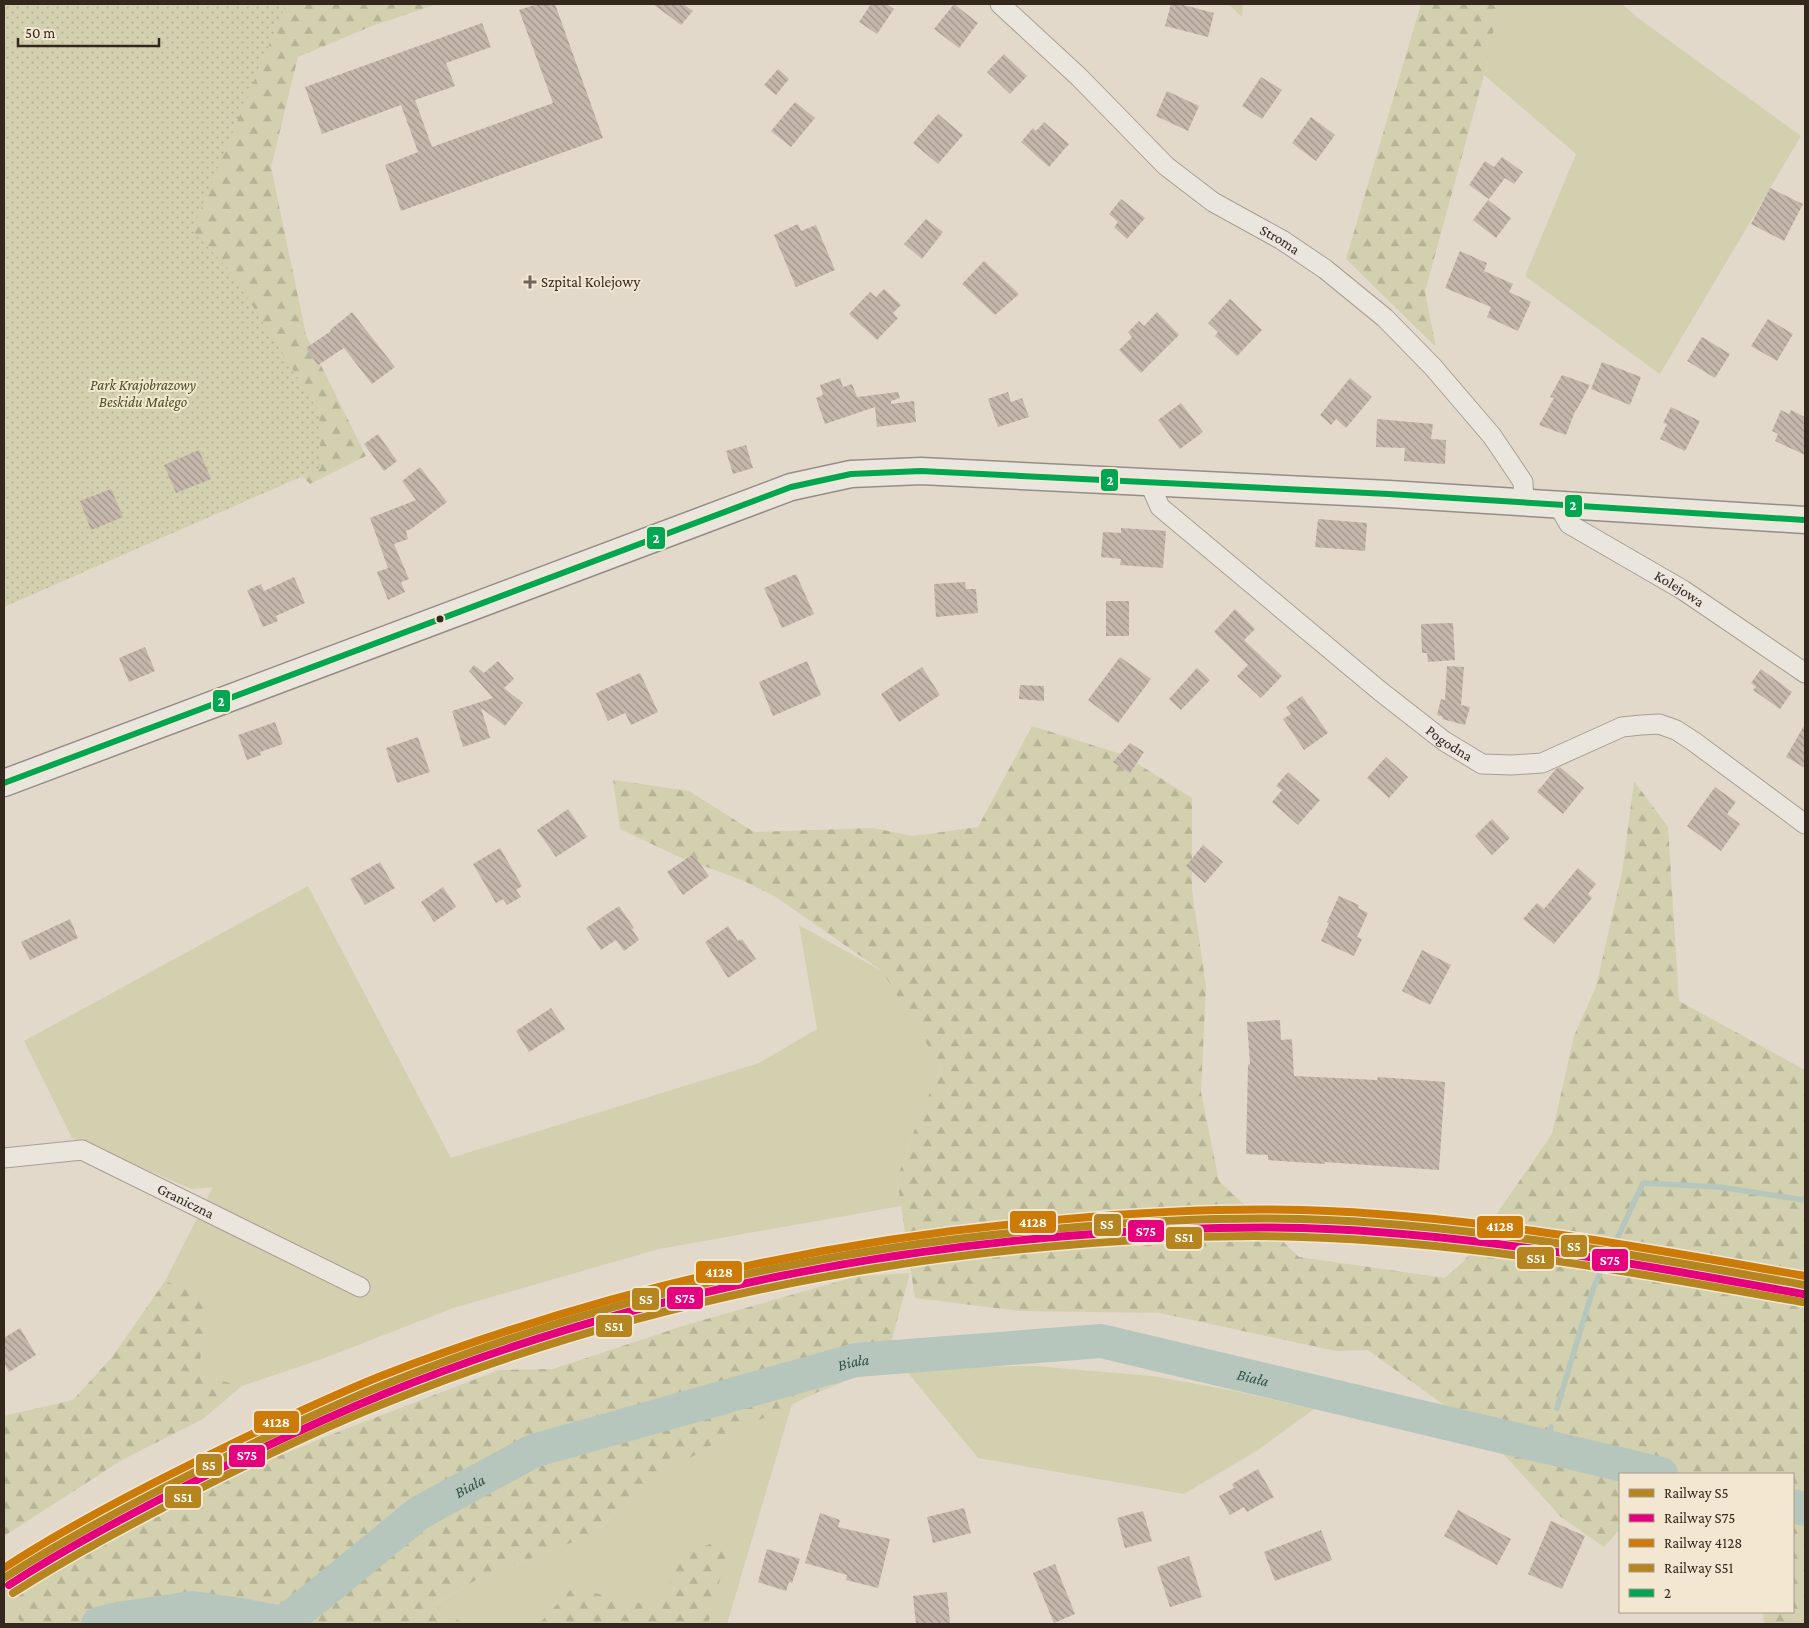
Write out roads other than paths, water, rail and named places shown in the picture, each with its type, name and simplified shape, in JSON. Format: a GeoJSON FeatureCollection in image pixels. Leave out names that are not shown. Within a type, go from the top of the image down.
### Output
{"type":"FeatureCollection","features":[{"type":"Feature","properties":{"kind":"main road"},"geometry":{"type":"LineString","coordinates":[[4,783],[791,487],[851,474],[921,470],[1524,502],[1805,520]]}},
{"type":"Feature","properties":{"kind":"street","name":"Stroma"},"geometry":{"type":"LineString","coordinates":[[1000,4],[1079,77],[1166,166],[1213,202],[1282,240],[1325,269],[1384,318],[1433,367],[1492,436],[1523,482],[1524,502]]}},
{"type":"Feature","properties":{"kind":"street","name":"Pogodna"},"geometry":{"type":"LineString","coordinates":[[1148,482],[1160,507],[1380,691],[1444,741],[1482,764],[1542,763],[1622,727],[1659,724],[1676,730],[1693,741],[1805,824]]}},
{"type":"Feature","properties":{"kind":"street","name":"Kolejowa"},"geometry":{"type":"LineString","coordinates":[[1558,505],[1569,524],[1683,590],[1805,673]]}},
{"type":"Feature","properties":{"kind":"street","name":"Graniczna"},"geometry":{"type":"LineString","coordinates":[[4,1158],[82,1150],[360,1287]]}},
{"type":"Feature","properties":{"kind":"waterway"},"geometry":{"type":"LineString","coordinates":[[1617,1239],[1643,1183],[1719,1187],[1805,1200]]}},
{"type":"Feature","properties":{"kind":"waterway"},"geometry":{"type":"LineString","coordinates":[[1557,1408],[1593,1289],[1605,1263]]}},
{"type":"Feature","properties":{"kind":"waterway","name":"Biała"},"geometry":{"type":"LineString","coordinates":[[98,1624],[117,1619],[193,1608],[283,1623],[419,1513],[533,1451],[856,1360],[1101,1341],[1657,1473]]}},
{"type":"Feature","properties":{"kind":"waterway"},"geometry":{"type":"LineString","coordinates":[[1546,1447],[1551,1427]]}},
{"type":"Feature","properties":{"kind":"waterway","name":"Biała"},"geometry":{"type":"LineString","coordinates":[[1794,1506],[1805,1509]]}},
{"type":"Feature","properties":{"kind":"rail line","name":"4128"},"geometry":{"type":"LineString","coordinates":[[4,1568],[70,1528],[233,1443],[331,1397],[464,1345],[548,1318],[718,1272],[804,1254],[891,1239],[978,1228],[1126,1214],[1213,1210],[1302,1210],[1429,1218],[1492,1225],[1805,1276]]}},
{"type":"Feature","properties":{"kind":"rail line","name":"S5"},"geometry":{"type":"LineString","coordinates":[[4,1578],[97,1523],[240,1450],[357,1396],[464,1355],[632,1302],[804,1263],[891,1248],[978,1236],[1125,1223],[1213,1219],[1301,1219],[1365,1222],[1491,1234],[1805,1285]]}},
{"type":"Feature","properties":{"kind":"rail line","name":"S75"},"geometry":{"type":"LineString","coordinates":[[9,1585],[102,1530],[244,1457],[360,1404],[466,1363],[634,1310],[806,1271],[893,1256],[980,1245],[1096,1234],[1213,1228],[1302,1228],[1365,1231],[1491,1243],[1616,1261],[1803,1294]]}},
{"type":"Feature","properties":{"kind":"rail line","name":"S51"},"geometry":{"type":"LineString","coordinates":[[13,1593],[129,1525],[270,1454],[388,1402],[470,1371],[553,1343],[637,1319],[722,1298],[894,1265],[981,1254],[1097,1243],[1214,1237],[1302,1237],[1428,1245],[1553,1260],[1802,1302]]}},
{"type":"Feature","properties":{"kind":"place","name":"Szpital Kolejowy"},"geometry":{"type":"Point","coordinates":[530,282]}},
{"type":"Feature","properties":{"kind":"park label","name":"Park Krajobrazowy Beskidu Małego"},"geometry":{"type":"Point","coordinates":[143,394]}}]}
